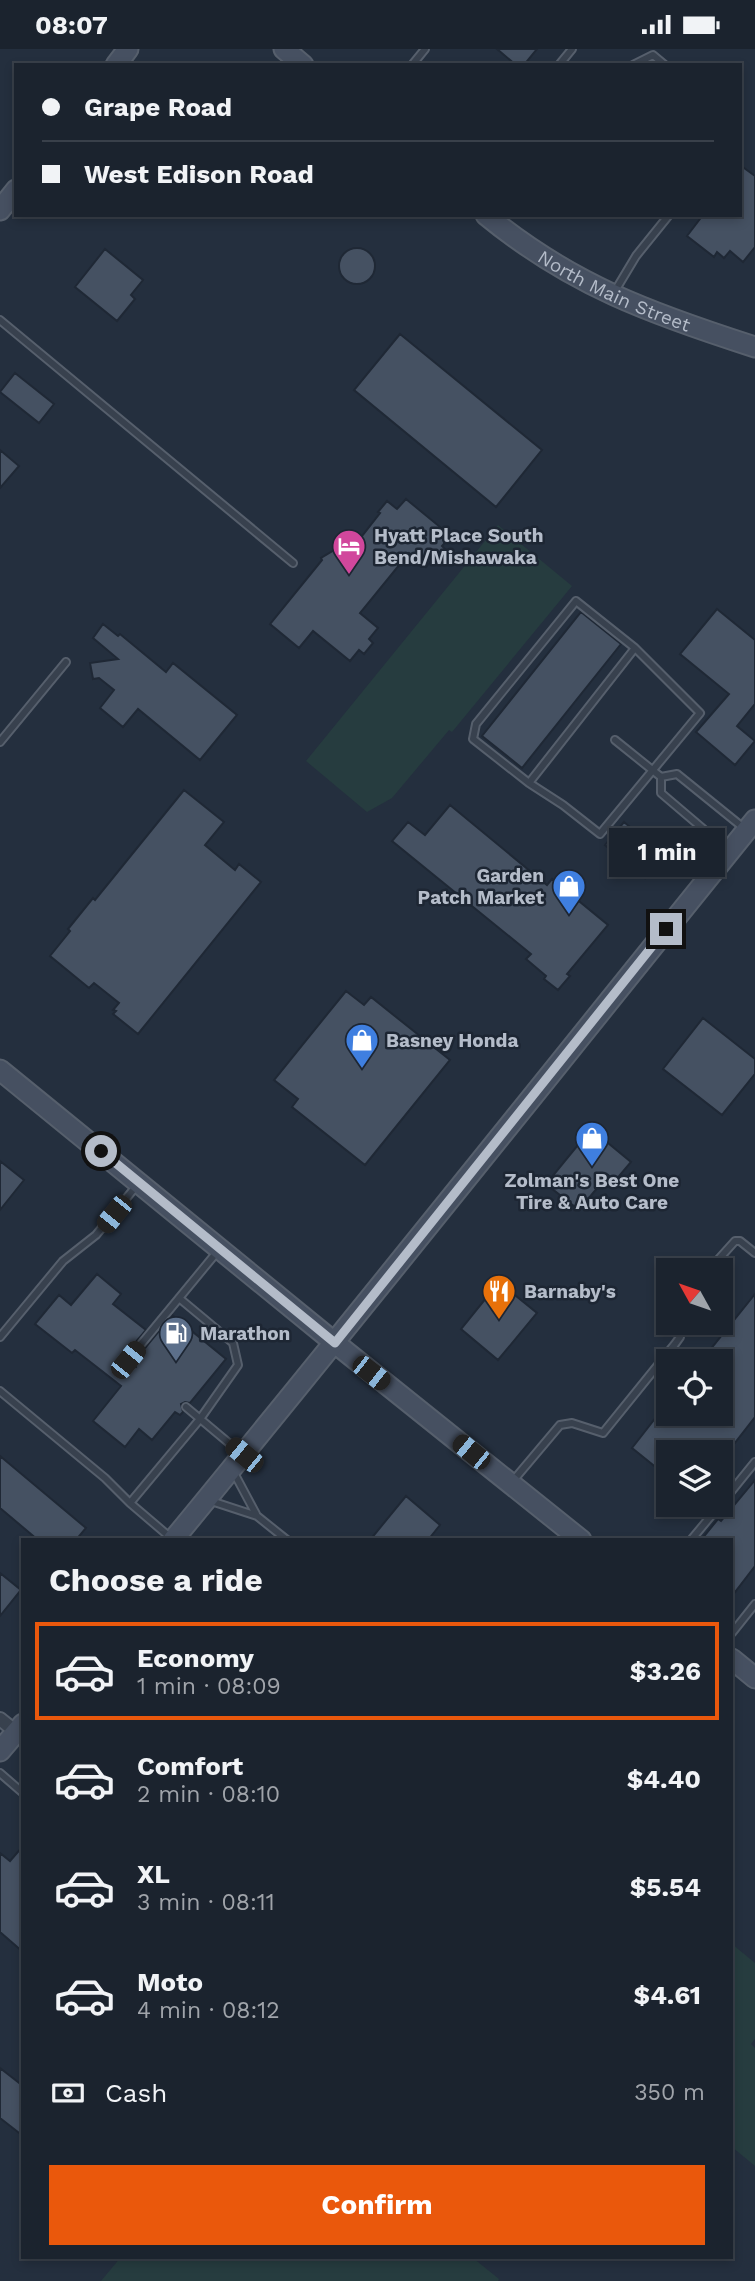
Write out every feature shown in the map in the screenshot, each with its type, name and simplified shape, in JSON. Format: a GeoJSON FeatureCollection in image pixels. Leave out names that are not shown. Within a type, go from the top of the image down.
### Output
{"type":"FeatureCollection","features":[{"type":"Feature","properties":{"kind":"main road"},"geometry":{"type":"LineString","coordinates":[[284,49],[301,63]]}},
{"type":"Feature","properties":{"kind":"main road"},"geometry":{"type":"LineString","coordinates":[[0,210],[14,192]]}},
{"type":"Feature","properties":{"kind":"main road","name":"North Main Street"},"geometry":{"type":"LineString","coordinates":[[489,217],[559,268],[612,295],[676,322],[755,347]]}},
{"type":"Feature","properties":{"kind":"main road"},"geometry":{"type":"LineString","coordinates":[[176,1538],[751,825]]}},
{"type":"Feature","properties":{"kind":"main road"},"geometry":{"type":"LineString","coordinates":[[0,1070],[579,1538]]}},
{"type":"Feature","properties":{"kind":"main road"},"geometry":{"type":"LineString","coordinates":[[733,1660],[755,1678]]}},
{"type":"Feature","properties":{"kind":"main road"},"geometry":{"type":"LineString","coordinates":[[0,1750],[19,1728]]}},
{"type":"Feature","properties":{"kind":"street"},"geometry":{"type":"LineString","coordinates":[[0,1719],[19,1728]]}},
{"type":"Feature","properties":{"kind":"lane"},"geometry":{"type":"LineString","coordinates":[[414,63],[425,49]]}},
{"type":"Feature","properties":{"kind":"lane"},"geometry":{"type":"LineString","coordinates":[[561,63],[572,49]]}},
{"type":"Feature","properties":{"kind":"lane"},"geometry":{"type":"LineString","coordinates":[[637,63],[653,55],[663,63]]}},
{"type":"Feature","properties":{"kind":"lane"},"geometry":{"type":"LineString","coordinates":[[612,295],[636,256],[667,217]]}},
{"type":"Feature","properties":{"kind":"lane"},"geometry":{"type":"LineString","coordinates":[[0,320],[293,563]]}},
{"type":"Feature","properties":{"kind":"lane"},"geometry":{"type":"LineString","coordinates":[[576,601],[635,647],[700,713],[653,770],[600,834],[473,739],[476,724],[576,601]]}},
{"type":"Feature","properties":{"kind":"lane"},"geometry":{"type":"LineString","coordinates":[[529,783],[635,647]]}},
{"type":"Feature","properties":{"kind":"lane"},"geometry":{"type":"LineString","coordinates":[[0,741],[66,662]]}},
{"type":"Feature","properties":{"kind":"lane"},"geometry":{"type":"LineString","coordinates":[[615,740],[661,777],[661,793],[730,851]]}},
{"type":"Feature","properties":{"kind":"lane"},"geometry":{"type":"LineString","coordinates":[[661,777],[677,774],[751,825]]}},
{"type":"Feature","properties":{"kind":"lane"},"geometry":{"type":"LineString","coordinates":[[0,1337],[64,1261],[96,1235],[139,1183]]}},
{"type":"Feature","properties":{"kind":"lane"},"geometry":{"type":"LineString","coordinates":[[720,1258],[735,1241],[755,1252]]}},
{"type":"Feature","properties":{"kind":"lane"},"geometry":{"type":"LineString","coordinates":[[132,1363],[128,1360],[220,1248]]}},
{"type":"Feature","properties":{"kind":"lane"},"geometry":{"type":"LineString","coordinates":[[130,1503],[200,1419],[238,1365],[233,1343],[179,1298]]}},
{"type":"Feature","properties":{"kind":"lane"},"geometry":{"type":"LineString","coordinates":[[511,1484],[560,1425],[572,1423],[603,1433],[676,1344],[680,1335]]}},
{"type":"Feature","properties":{"kind":"lane"},"geometry":{"type":"LineString","coordinates":[[0,1391],[172,1538]]}},
{"type":"Feature","properties":{"kind":"lane"},"geometry":{"type":"LineString","coordinates":[[186,1407],[238,1462],[257,1516]]}},
{"type":"Feature","properties":{"kind":"lane"},"geometry":{"type":"LineString","coordinates":[[733,1489],[755,1462]]}},
{"type":"Feature","properties":{"kind":"lane"},"geometry":{"type":"LineString","coordinates":[[207,1500],[257,1516],[284,1538]]}},
{"type":"Feature","properties":{"kind":"lane"},"geometry":{"type":"LineString","coordinates":[[693,1538],[710,1517]]}},
{"type":"Feature","properties":{"kind":"lane"},"geometry":{"type":"LineString","coordinates":[[733,1632],[755,1604]]}},
{"type":"Feature","properties":{"kind":"lane"},"geometry":{"type":"LineString","coordinates":[[0,1773],[21,1791]]}},
{"type":"Feature","properties":{"kind":"green space"},"geometry":{"type":"Polygon","coordinates":[[[498,525],[572,586],[452,732],[449,730],[392,798],[367,812],[306,761],[498,525]]]}},
{"type":"Feature","properties":{"kind":"green space"},"geometry":{"type":"Polygon","coordinates":[[[733,1945],[755,1963],[755,2039],[751,2044],[755,2048],[755,2166],[733,2148],[733,1945]]]}},
{"type":"Feature","properties":{"kind":"green space"},"geometry":{"type":"Polygon","coordinates":[[[119,2259],[474,2259],[499,2279],[498,2281],[101,2281],[119,2259]]]}},
{"type":"Feature","properties":{"kind":"building"},"geometry":{"type":"Polygon","coordinates":[[[497,49],[537,49],[526,63],[514,63],[497,49]]]}},
{"type":"Feature","properties":{"kind":"building"},"geometry":{"type":"Polygon","coordinates":[[[742,166],[755,176],[755,247],[743,262],[730,251],[724,258],[717,252],[714,257],[687,236],[701,217],[742,217],[742,166]]]}},
{"type":"Feature","properties":{"kind":"building"},"geometry":{"type":"Polygon","coordinates":[[[357,248],[370,253],[375,266],[370,279],[357,284],[344,279],[339,266],[344,253],[357,248]]]}},
{"type":"Feature","properties":{"kind":"building"},"geometry":{"type":"Polygon","coordinates":[[[105,249],[143,280],[131,295],[135,299],[117,321],[75,287],[105,249]]]}},
{"type":"Feature","properties":{"kind":"building"},"geometry":{"type":"Polygon","coordinates":[[[400,334],[542,450],[496,507],[354,390],[400,334]]]}},
{"type":"Feature","properties":{"kind":"building"},"geometry":{"type":"Polygon","coordinates":[[[15,373],[54,404],[39,423],[0,392],[15,373]]]}},
{"type":"Feature","properties":{"kind":"building"},"geometry":{"type":"Polygon","coordinates":[[[0,450],[19,466],[0,488],[0,450]]]}},
{"type":"Feature","properties":{"kind":"building","name":"Hyatt Place South Bend/Mishawaka"},"geometry":{"type":"Polygon","coordinates":[[[406,499],[451,536],[442,546],[446,550],[439,559],[435,556],[426,567],[409,553],[360,613],[378,628],[369,639],[373,643],[364,654],[359,650],[350,661],[313,631],[299,648],[270,624],[321,558],[346,543],[351,550],[387,501],[397,509],[406,499]]]}},
{"type":"Feature","properties":{"kind":"building"},"geometry":{"type":"Polygon","coordinates":[[[717,609],[755,640],[755,704],[737,726],[755,741],[735,765],[696,732],[729,694],[680,654],[717,609]]]}},
{"type":"Feature","properties":{"kind":"building"},"geometry":{"type":"Polygon","coordinates":[[[581,612],[621,644],[522,768],[482,736],[581,612]]]}},
{"type":"Feature","properties":{"kind":"building"},"geometry":{"type":"Polygon","coordinates":[[[103,624],[118,636],[120,634],[166,672],[173,663],[237,715],[200,760],[138,709],[123,727],[100,708],[114,690],[99,678],[93,679],[90,663],[118,659],[93,638],[103,624]]]}},
{"type":"Feature","properties":{"kind":"building"},"geometry":{"type":"Polygon","coordinates":[[[184,790],[224,822],[205,845],[235,870],[239,864],[261,882],[138,1034],[113,1014],[119,1003],[94,983],[89,988],[50,956],[93,898],[95,900],[184,790]]]}},
{"type":"Feature","properties":{"kind":"building"},"geometry":{"type":"Polygon","coordinates":[[[450,805],[547,885],[552,879],[608,925],[567,974],[570,976],[558,990],[526,959],[531,954],[392,841],[408,822],[425,835],[450,805]]]}},
{"type":"Feature","properties":{"kind":"building"},"geometry":{"type":"Polygon","coordinates":[[[624,822],[663,855],[645,878],[605,845],[624,822]]]}},
{"type":"Feature","properties":{"kind":"building","name":"Basney Honda"},"geometry":{"type":"Polygon","coordinates":[[[346,991],[364,1005],[371,997],[450,1060],[365,1165],[292,1107],[298,1099],[274,1080],[346,991]]]}},
{"type":"Feature","properties":{"kind":"building"},"geometry":{"type":"Polygon","coordinates":[[[703,1018],[755,1059],[755,1074],[722,1115],[663,1069],[703,1018]]]}},
{"type":"Feature","properties":{"kind":"building","name":"Zolman's Best One Tire & Auto Care"},"geometry":{"type":"Polygon","coordinates":[[[591,1129],[631,1162],[615,1181],[608,1175],[579,1210],[546,1184],[591,1129]]]}},
{"type":"Feature","properties":{"kind":"building"},"geometry":{"type":"Polygon","coordinates":[[[0,1161],[24,1180],[0,1210],[0,1161]]]}},
{"type":"Feature","properties":{"kind":"building"},"geometry":{"type":"Polygon","coordinates":[[[97,1274],[121,1294],[113,1304],[146,1330],[123,1357],[123,1363],[129,1368],[136,1367],[136,1359],[172,1315],[226,1359],[190,1403],[181,1404],[183,1412],[180,1415],[175,1412],[152,1440],[139,1429],[125,1447],[93,1421],[121,1386],[75,1350],[72,1353],[35,1324],[59,1295],[71,1305],[97,1274]]]}},
{"type":"Feature","properties":{"kind":"building","name":"Barnaby's"},"geometry":{"type":"Polygon","coordinates":[[[499,1282],[537,1313],[498,1360],[461,1329],[499,1282]]]}},
{"type":"Feature","properties":{"kind":"building"},"geometry":{"type":"Polygon","coordinates":[[[755,1294],[755,1417],[733,1445],[733,1440],[656,1440],[656,1467],[632,1448],[656,1417],[656,1426],[733,1426],[733,1349],[711,1349],[722,1335],[733,1335],[733,1321],[755,1294]]]}},
{"type":"Feature","properties":{"kind":"building"},"geometry":{"type":"Polygon","coordinates":[[[0,1456],[86,1528],[78,1538],[36,1538],[0,1508],[0,1456]]]}},
{"type":"Feature","properties":{"kind":"building"},"geometry":{"type":"Polygon","coordinates":[[[755,1480],[755,1566],[733,1595],[733,1538],[703,1538],[718,1519],[721,1521],[724,1517],[733,1517],[733,1507],[755,1480]]]}},
{"type":"Feature","properties":{"kind":"building"},"geometry":{"type":"Polygon","coordinates":[[[406,1496],[440,1525],[430,1538],[372,1538],[406,1496]]]}},
{"type":"Feature","properties":{"kind":"building"},"geometry":{"type":"Polygon","coordinates":[[[0,1573],[21,1590],[0,1616],[0,1573]]]}},
{"type":"Feature","properties":{"kind":"building"},"geometry":{"type":"Polygon","coordinates":[[[21,1848],[21,1950],[0,1932],[0,1853],[10,1861],[21,1848]]]}},
{"type":"Feature","properties":{"kind":"building"},"geometry":{"type":"Polygon","coordinates":[[[0,2068],[21,2084],[21,2134],[0,2118],[0,2068]]]}},
{"type":"Feature","properties":{"kind":"place","name":"Hyatt Place South Bend/Mishawaka"},"geometry":{"type":"Point","coordinates":[349,576]}},
{"type":"Feature","properties":{"kind":"place","name":"Garden Patch Market"},"geometry":{"type":"Point","coordinates":[569,916]}},
{"type":"Feature","properties":{"kind":"place","name":"Basney Honda"},"geometry":{"type":"Point","coordinates":[362,1070]}},
{"type":"Feature","properties":{"kind":"place","name":"Zolman's Best One Tire & Auto Care"},"geometry":{"type":"Point","coordinates":[592,1168]}},
{"type":"Feature","properties":{"kind":"place","name":"Barnaby's"},"geometry":{"type":"Point","coordinates":[499,1321]}},
{"type":"Feature","properties":{"kind":"place","name":"Marathon"},"geometry":{"type":"Point","coordinates":[176,1363]}},
{"type":"Feature","properties":{"kind":"route"},"geometry":{"type":"LineString","coordinates":[[101,1151],[335,1343],[666,929]]}}]}
